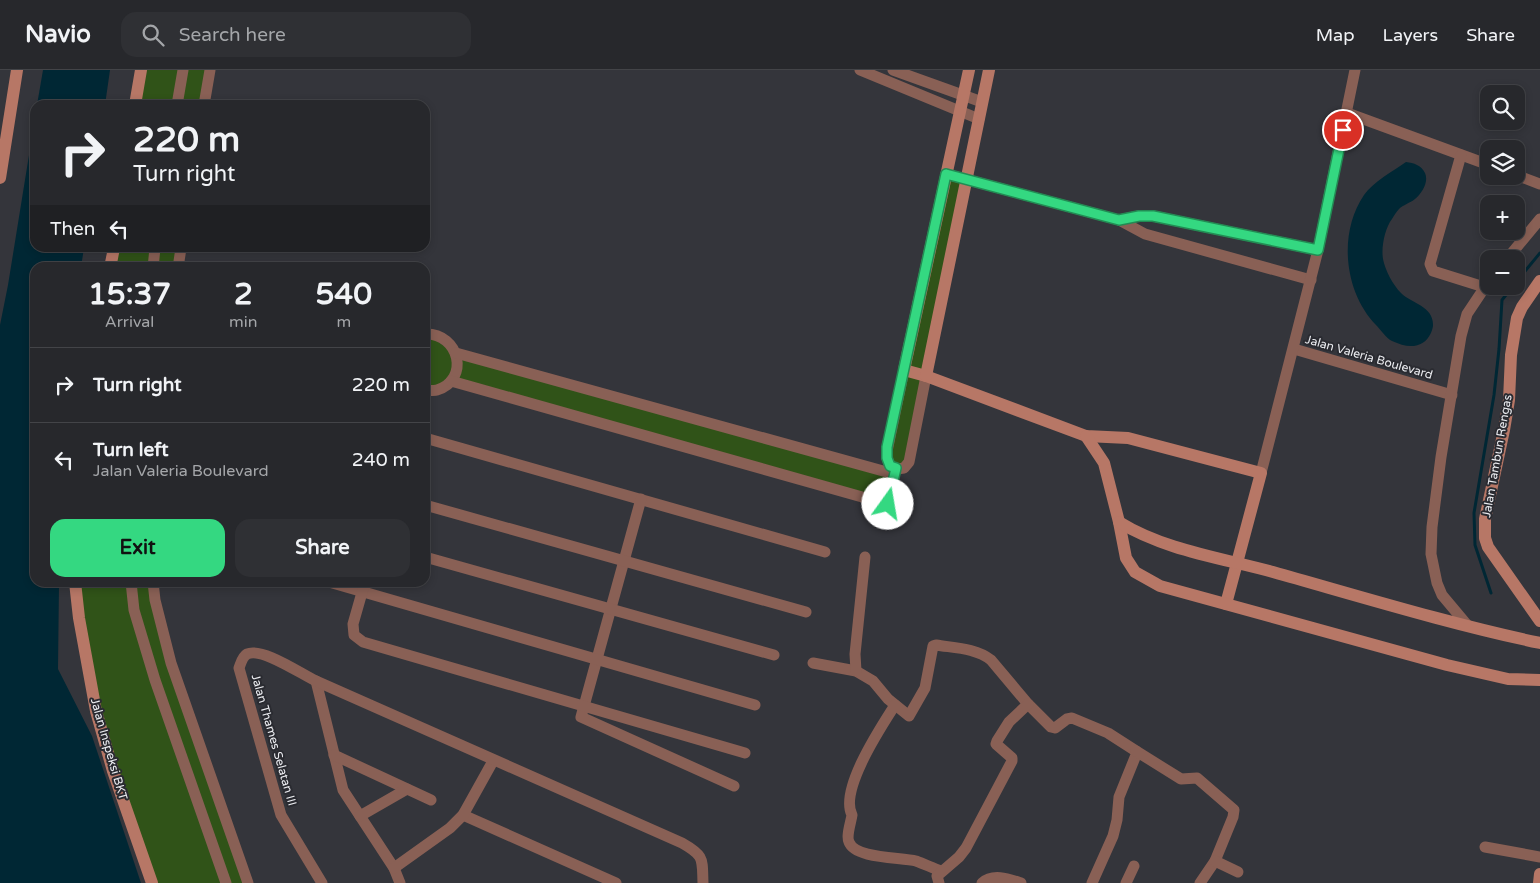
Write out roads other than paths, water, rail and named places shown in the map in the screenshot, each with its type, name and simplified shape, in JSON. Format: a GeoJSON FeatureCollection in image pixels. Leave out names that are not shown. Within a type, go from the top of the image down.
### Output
{"type":"FeatureCollection","features":[{"type":"Feature","properties":{"kind":"street"},"geometry":{"type":"LineString","coordinates":[[0,178],[17,70]]}},
{"type":"Feature","properties":{"kind":"street"},"geometry":{"type":"LineString","coordinates":[[136,100],[141,70]]}},
{"type":"Feature","properties":{"kind":"street"},"geometry":{"type":"LineString","coordinates":[[179,100],[183,70]]}},
{"type":"Feature","properties":{"kind":"street"},"geometry":{"type":"LineString","coordinates":[[205,100],[210,70]]}},
{"type":"Feature","properties":{"kind":"street"},"geometry":{"type":"LineString","coordinates":[[860,70],[882,74],[960,112],[979,119]]}},
{"type":"Feature","properties":{"kind":"street"},"geometry":{"type":"LineString","coordinates":[[893,70],[982,102]]}},
{"type":"Feature","properties":{"kind":"street"},"geometry":{"type":"LineString","coordinates":[[895,471],[890,466],[887,450],[969,70]]}},
{"type":"Feature","properties":{"kind":"street"},"geometry":{"type":"LineString","coordinates":[[456,353],[895,471],[904,468],[909,462],[989,70]]}},
{"type":"Feature","properties":{"kind":"street","name":"Jalan Valeria Boulevard"},"geometry":{"type":"LineString","coordinates":[[1355,70],[1318,250],[1294,349],[1452,395]]}},
{"type":"Feature","properties":{"kind":"street"},"geometry":{"type":"LineString","coordinates":[[1347,112],[1480,162]]}},
{"type":"Feature","properties":{"kind":"street"},"geometry":{"type":"LineString","coordinates":[[1461,155],[1430,264],[1433,271],[1480,283]]}},
{"type":"Feature","properties":{"kind":"street"},"geometry":{"type":"LineString","coordinates":[[946,174],[1119,220],[1145,234],[1311,280]]}},
{"type":"Feature","properties":{"kind":"street"},"geometry":{"type":"LineString","coordinates":[[1525,178],[1540,184]]}},
{"type":"Feature","properties":{"kind":"street"},"geometry":{"type":"LineString","coordinates":[[1119,220],[1139,216],[1153,216],[1318,250]]}},
{"type":"Feature","properties":{"kind":"street"},"geometry":{"type":"LineString","coordinates":[[1515,250],[1540,220]]}},
{"type":"Feature","properties":{"kind":"street","name":"Jalan Tambun Rengas"},"geometry":{"type":"LineString","coordinates":[[1540,281],[1516,318],[1511,355],[1509,400],[1485,519],[1488,547],[1540,621]]}},
{"type":"Feature","properties":{"kind":"street"},"geometry":{"type":"LineString","coordinates":[[1468,626],[1442,594],[1431,554],[1432,527],[1461,336],[1468,314],[1480,294]]}},
{"type":"Feature","properties":{"kind":"street"},"geometry":{"type":"LineString","coordinates":[[430,334],[435,333],[448,340],[456,353],[457,368],[451,381],[436,390],[430,390]]}},
{"type":"Feature","properties":{"kind":"street"},"geometry":{"type":"LineString","coordinates":[[1226,604],[1294,349]]}},
{"type":"Feature","properties":{"kind":"street"},"geometry":{"type":"LineString","coordinates":[[904,370],[926,376],[1086,436],[1128,438],[1260,473]]}},
{"type":"Feature","properties":{"kind":"street"},"geometry":{"type":"LineString","coordinates":[[451,381],[888,504],[895,471]]}},
{"type":"Feature","properties":{"kind":"street"},"geometry":{"type":"LineString","coordinates":[[1086,436],[1104,463],[1126,558],[1135,572],[1160,586],[1479,673],[1508,679],[1540,680]]}},
{"type":"Feature","properties":{"kind":"street"},"geometry":{"type":"LineString","coordinates":[[430,439],[825,552]]}},
{"type":"Feature","properties":{"kind":"street"},"geometry":{"type":"LineString","coordinates":[[641,500],[581,717],[734,786]]}},
{"type":"Feature","properties":{"kind":"street"},"geometry":{"type":"LineString","coordinates":[[430,506],[806,612]]}},
{"type":"Feature","properties":{"kind":"street"},"geometry":{"type":"LineString","coordinates":[[1119,522],[1136,532],[1173,546],[1237,562],[1446,622],[1540,643]]}},
{"type":"Feature","properties":{"kind":"street"},"geometry":{"type":"LineString","coordinates":[[856,671],[855,654],[865,557]]}},
{"type":"Feature","properties":{"kind":"street"},"geometry":{"type":"LineString","coordinates":[[430,558],[774,655]]}},
{"type":"Feature","properties":{"kind":"street","name":"Jalan Inspeksi BKT"},"geometry":{"type":"LineString","coordinates":[[75,587],[78,618],[96,711],[116,780],[152,883]]}},
{"type":"Feature","properties":{"kind":"street"},"geometry":{"type":"LineString","coordinates":[[132,587],[134,610],[155,680],[226,883]]}},
{"type":"Feature","properties":{"kind":"street"},"geometry":{"type":"LineString","coordinates":[[154,587],[155,600],[171,663],[248,883]]}},
{"type":"Feature","properties":{"kind":"street"},"geometry":{"type":"LineString","coordinates":[[745,753],[363,642],[354,635],[353,624],[364,587],[597,659],[755,704]]}},
{"type":"Feature","properties":{"kind":"street"},"geometry":{"type":"LineString","coordinates":[[813,663],[856,671],[872,681],[908,716],[911,714],[925,688],[932,648],[936,645],[985,655],[1028,704],[1053,728],[1072,718],[1108,733],[1181,779],[1197,778],[1234,810],[1233,817],[1215,861],[1200,883]]}},
{"type":"Feature","properties":{"kind":"street","name":"Jalan Thames Selatan III"},"geometry":{"type":"LineString","coordinates":[[316,682],[264,654],[253,653],[246,655],[242,659],[239,668],[280,814],[322,883]]}},
{"type":"Feature","properties":{"kind":"street"},"geometry":{"type":"LineString","coordinates":[[316,682],[344,790],[394,868],[400,883]]}},
{"type":"Feature","properties":{"kind":"street"},"geometry":{"type":"LineString","coordinates":[[316,682],[693,849],[699,854],[702,861],[703,883]]}},
{"type":"Feature","properties":{"kind":"street"},"geometry":{"type":"LineString","coordinates":[[895,705],[866,753],[851,791],[850,812],[852,815],[848,840],[858,851],[915,861],[940,877],[960,857],[966,848],[1012,761],[1012,758],[996,742],[1009,722],[1028,704]]}},
{"type":"Feature","properties":{"kind":"street"},"geometry":{"type":"LineString","coordinates":[[1092,883],[1113,836],[1117,820],[1119,797],[1136,751]]}},
{"type":"Feature","properties":{"kind":"street"},"geometry":{"type":"LineString","coordinates":[[334,755],[430,800]]}},
{"type":"Feature","properties":{"kind":"street"},"geometry":{"type":"LineString","coordinates":[[394,868],[450,828],[462,815],[493,761]]}},
{"type":"Feature","properties":{"kind":"street"},"geometry":{"type":"LineString","coordinates":[[360,816],[407,789]]}},
{"type":"Feature","properties":{"kind":"street"},"geometry":{"type":"LineString","coordinates":[[462,815],[616,883]]}},
{"type":"Feature","properties":{"kind":"street"},"geometry":{"type":"LineString","coordinates":[[1485,848],[1540,857]]}},
{"type":"Feature","properties":{"kind":"street"},"geometry":{"type":"LineString","coordinates":[[1215,861],[1238,872]]}},
{"type":"Feature","properties":{"kind":"street"},"geometry":{"type":"LineString","coordinates":[[1126,883],[1134,866]]}},
{"type":"Feature","properties":{"kind":"street"},"geometry":{"type":"LineString","coordinates":[[1539,883],[1540,874]]}},
{"type":"Feature","properties":{"kind":"street"},"geometry":{"type":"LineString","coordinates":[[982,883],[990,878],[997,878],[1021,883]]}},
{"type":"Feature","properties":{"kind":"water"},"geometry":{"type":"Polygon","coordinates":[[[43,70],[110,70],[106,100],[38,100],[43,70]]]}},
{"type":"Feature","properties":{"kind":"water"},"geometry":{"type":"Polygon","coordinates":[[[30,149],[30,252],[83,252],[82,262],[30,262],[30,587],[59,587],[58,669],[92,736],[141,883],[0,883],[0,325],[30,149]]]}},
{"type":"Feature","properties":{"kind":"water"},"geometry":{"type":"Polygon","coordinates":[[[1406,162],[1421,168],[1426,176],[1425,184],[1418,197],[1402,206],[1387,227],[1383,254],[1387,272],[1398,290],[1422,306],[1432,319],[1433,328],[1430,335],[1424,342],[1412,346],[1390,340],[1365,311],[1351,279],[1348,262],[1350,227],[1364,195],[1378,181],[1406,162]]]}},
{"type":"Feature","properties":{"kind":"waterway"},"geometry":{"type":"LineString","coordinates":[[1525,271],[1540,253]]}},
{"type":"Feature","properties":{"kind":"waterway"},"geometry":{"type":"LineString","coordinates":[[1491,593],[1475,545],[1474,513],[1494,395],[1502,300],[1506,295]]}}]}
